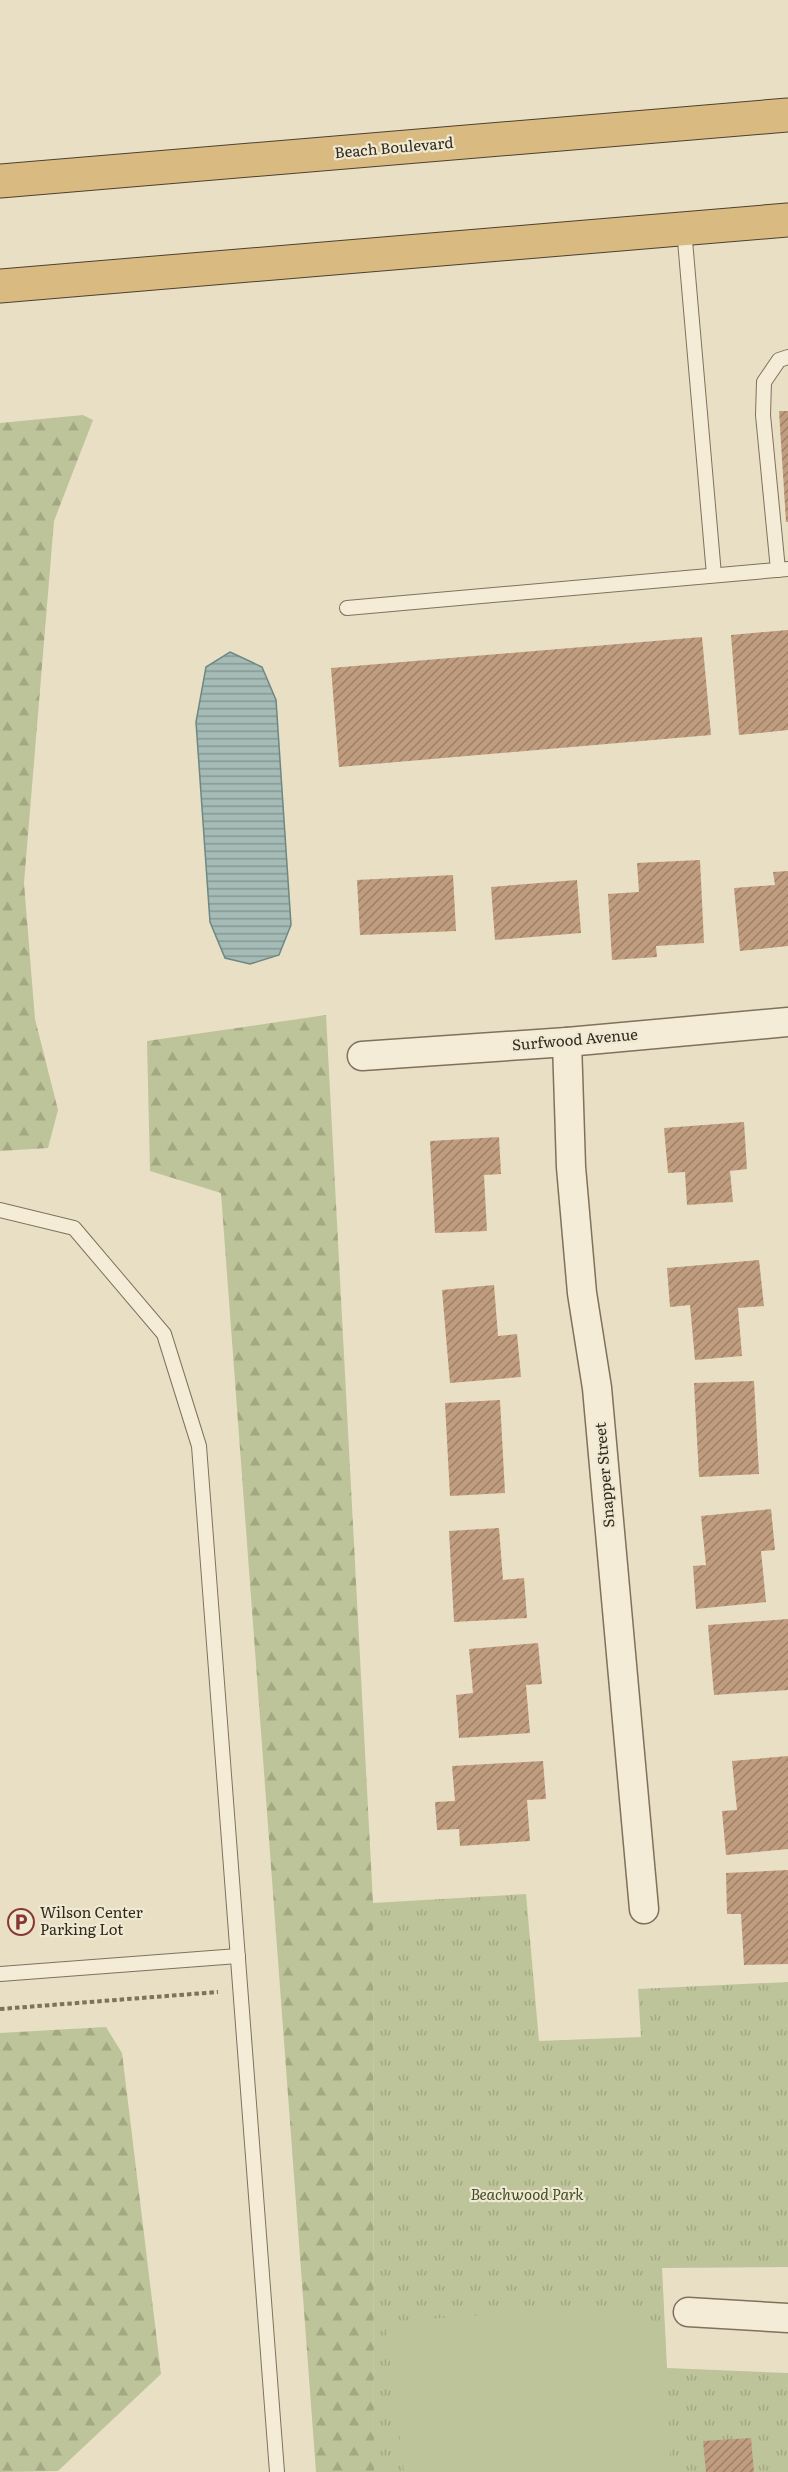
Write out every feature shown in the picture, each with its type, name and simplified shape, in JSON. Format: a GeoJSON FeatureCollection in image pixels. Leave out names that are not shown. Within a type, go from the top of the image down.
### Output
{"type":"FeatureCollection","features":[{"type":"Feature","properties":{"kind":"highway","name":"Beach Boulevard"},"geometry":{"type":"LineString","coordinates":[[0,181],[788,115]]}},
{"type":"Feature","properties":{"kind":"highway"},"geometry":{"type":"LineString","coordinates":[[0,286],[788,220]]}},
{"type":"Feature","properties":{"kind":"street","name":"Surfwood Avenue"},"geometry":{"type":"LineString","coordinates":[[362,1056],[567,1042],[788,1022]]}},
{"type":"Feature","properties":{"kind":"street","name":"Snapper Street"},"geometry":{"type":"LineString","coordinates":[[567,1042],[571,1167],[581,1281],[597,1388],[644,1909]]}},
{"type":"Feature","properties":{"kind":"street"},"geometry":{"type":"LineString","coordinates":[[688,2312],[788,2318]]}},
{"type":"Feature","properties":{"kind":"lane"},"geometry":{"type":"LineString","coordinates":[[684,229],[714,575]]}},
{"type":"Feature","properties":{"kind":"lane"},"geometry":{"type":"LineString","coordinates":[[347,608],[783,569],[763,415],[764,382],[778,360],[788,357]]}},
{"type":"Feature","properties":{"kind":"lane"},"geometry":{"type":"LineString","coordinates":[[0,1210],[74,1228],[164,1334],[199,1446],[277,2472]]}},
{"type":"Feature","properties":{"kind":"lane"},"geometry":{"type":"LineString","coordinates":[[0,1974],[238,1956]]}},
{"type":"Feature","properties":{"kind":"path"},"geometry":{"type":"LineString","coordinates":[[0,2009],[240,1991]]}},
{"type":"Feature","properties":{"kind":"green space"},"geometry":{"type":"Polygon","coordinates":[[[83,415],[93,420],[54,521],[24,883],[35,1019],[58,1110],[48,1148],[0,1151],[0,423],[83,415]]]}},
{"type":"Feature","properties":{"kind":"green space"},"geometry":{"type":"Polygon","coordinates":[[[326,1015],[373,1903],[374,2472],[316,2472],[221,1193],[150,1171],[147,1041],[326,1015]]]}},
{"type":"Feature","properties":{"kind":"green space","name":"Beachwood Park"},"geometry":{"type":"Polygon","coordinates":[[[526,1894],[539,2041],[641,2037],[638,1989],[788,1982],[788,2267],[662,2268],[667,2368],[788,2373],[788,2472],[374,2472],[373,1903],[526,1894]]]}},
{"type":"Feature","properties":{"kind":"green space"},"geometry":{"type":"Polygon","coordinates":[[[106,2027],[122,2053],[161,2374],[58,2471],[0,2472],[0,2033],[106,2027]]]}},
{"type":"Feature","properties":{"kind":"green space"},"geometry":{"type":"Polygon","coordinates":[[[625,2305],[665,2335],[670,2454],[666,2472],[404,2472],[385,2322],[625,2305]]]}},
{"type":"Feature","properties":{"kind":"water"},"geometry":{"type":"Polygon","coordinates":[[[230,652],[262,667],[276,700],[291,925],[279,955],[250,964],[225,958],[210,922],[196,722],[206,667],[230,652]]]}},
{"type":"Feature","properties":{"kind":"building"},"geometry":{"type":"Polygon","coordinates":[[[779,411],[788,411],[788,522],[786,522],[779,411]]]}},
{"type":"Feature","properties":{"kind":"building"},"geometry":{"type":"Polygon","coordinates":[[[788,630],[788,730],[739,735],[731,635],[788,630]]]}},
{"type":"Feature","properties":{"kind":"building"},"geometry":{"type":"Polygon","coordinates":[[[702,637],[711,735],[339,767],[331,668],[702,637]]]}},
{"type":"Feature","properties":{"kind":"building"},"geometry":{"type":"Polygon","coordinates":[[[700,860],[704,943],[656,946],[657,957],[612,960],[608,894],[639,892],[637,863],[700,860]]]}},
{"type":"Feature","properties":{"kind":"building"},"geometry":{"type":"Polygon","coordinates":[[[788,871],[788,946],[740,951],[734,888],[775,885],[773,872],[788,871]]]}},
{"type":"Feature","properties":{"kind":"building"},"geometry":{"type":"Polygon","coordinates":[[[453,875],[456,931],[360,935],[357,880],[453,875]]]}},
{"type":"Feature","properties":{"kind":"building"},"geometry":{"type":"Polygon","coordinates":[[[577,880],[581,933],[495,940],[491,887],[577,880]]]}},
{"type":"Feature","properties":{"kind":"building"},"geometry":{"type":"Polygon","coordinates":[[[744,1122],[747,1169],[730,1171],[733,1202],[687,1205],[685,1172],[668,1173],[664,1128],[744,1122]]]}},
{"type":"Feature","properties":{"kind":"building"},"geometry":{"type":"Polygon","coordinates":[[[499,1137],[501,1174],[484,1175],[487,1231],[435,1233],[430,1141],[499,1137]]]}},
{"type":"Feature","properties":{"kind":"building"},"geometry":{"type":"Polygon","coordinates":[[[759,1260],[764,1306],[738,1308],[742,1356],[695,1360],[690,1305],[670,1307],[667,1268],[759,1260]]]}},
{"type":"Feature","properties":{"kind":"building"},"geometry":{"type":"Polygon","coordinates":[[[494,1285],[498,1336],[517,1334],[521,1377],[450,1383],[442,1290],[494,1285]]]}},
{"type":"Feature","properties":{"kind":"building"},"geometry":{"type":"Polygon","coordinates":[[[754,1381],[759,1474],[699,1477],[694,1383],[754,1381]]]}},
{"type":"Feature","properties":{"kind":"building"},"geometry":{"type":"Polygon","coordinates":[[[500,1400],[505,1493],[450,1496],[445,1403],[500,1400]]]}},
{"type":"Feature","properties":{"kind":"building"},"geometry":{"type":"Polygon","coordinates":[[[771,1509],[775,1550],[761,1551],[766,1602],[696,1609],[693,1566],[706,1565],[701,1516],[771,1509]]]}},
{"type":"Feature","properties":{"kind":"building"},"geometry":{"type":"Polygon","coordinates":[[[499,1528],[503,1580],[524,1578],[527,1618],[454,1622],[449,1531],[499,1528]]]}},
{"type":"Feature","properties":{"kind":"building"},"geometry":{"type":"Polygon","coordinates":[[[788,1619],[788,1690],[714,1695],[708,1625],[788,1619]]]}},
{"type":"Feature","properties":{"kind":"building"},"geometry":{"type":"Polygon","coordinates":[[[538,1643],[542,1684],[526,1685],[530,1733],[459,1738],[456,1695],[473,1693],[469,1649],[538,1643]]]}},
{"type":"Feature","properties":{"kind":"building"},"geometry":{"type":"Polygon","coordinates":[[[788,1756],[788,1849],[726,1855],[722,1811],[737,1810],[732,1761],[788,1756]]]}},
{"type":"Feature","properties":{"kind":"building"},"geometry":{"type":"Polygon","coordinates":[[[543,1761],[546,1799],[527,1800],[530,1841],[460,1846],[459,1829],[437,1830],[435,1802],[455,1801],[452,1766],[543,1761]]]}},
{"type":"Feature","properties":{"kind":"building"},"geometry":{"type":"Polygon","coordinates":[[[788,1870],[788,1964],[744,1965],[741,1914],[727,1914],[726,1873],[788,1870]]]}},
{"type":"Feature","properties":{"kind":"building"},"geometry":{"type":"Polygon","coordinates":[[[751,2438],[754,2472],[706,2472],[703,2441],[751,2438]]]}},
{"type":"Feature","properties":{"kind":"place","name":"Wilson Center Parking Lot"},"geometry":{"type":"Point","coordinates":[21,1922]}}]}
